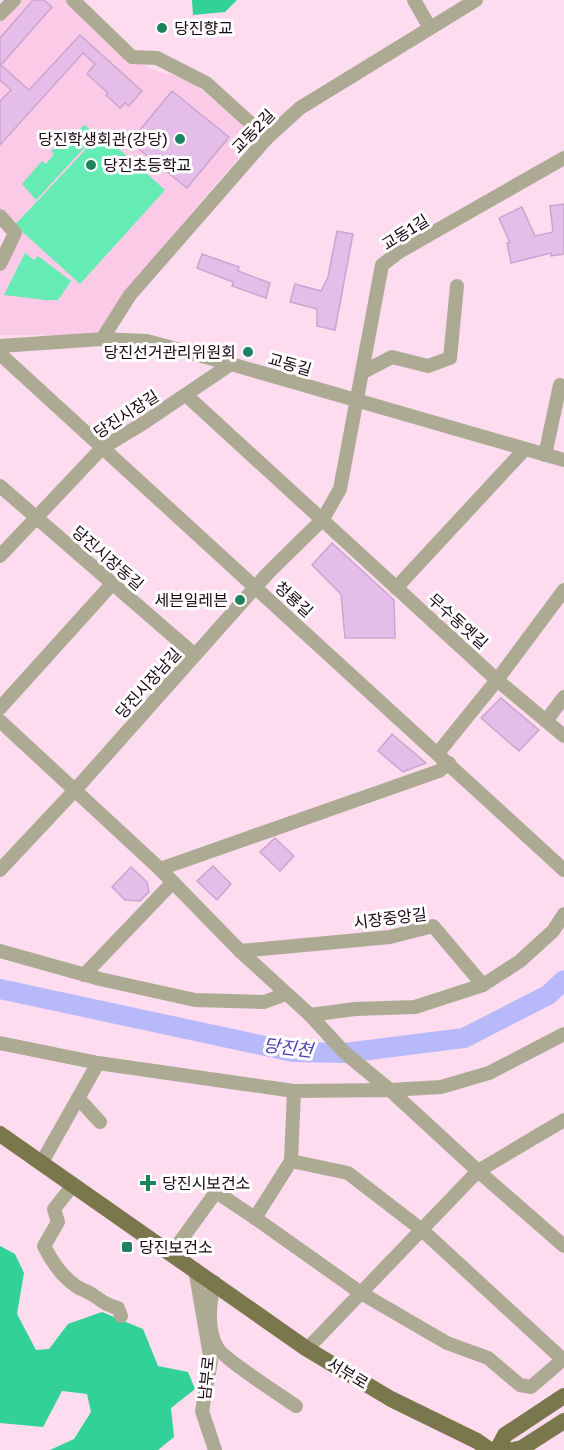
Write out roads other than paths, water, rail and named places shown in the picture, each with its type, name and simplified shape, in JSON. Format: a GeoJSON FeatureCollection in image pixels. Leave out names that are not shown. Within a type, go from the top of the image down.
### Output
{"type":"FeatureCollection","features":[{"type":"Feature","properties":{"kind":"main road","name":"서부로"},"geometry":{"type":"LineString","coordinates":[[0,1134],[307,1348],[391,1399],[477,1441],[490,1450]]}},
{"type":"Feature","properties":{"kind":"main road"},"geometry":{"type":"LineString","coordinates":[[497,1450],[505,1435],[564,1396]]}},
{"type":"Feature","properties":{"kind":"main road"},"geometry":{"type":"LineString","coordinates":[[513,1450],[522,1448],[564,1420]]}},
{"type":"Feature","properties":{"kind":"street"},"geometry":{"type":"LineString","coordinates":[[0,14],[14,0]]}},
{"type":"Feature","properties":{"kind":"street"},"geometry":{"type":"LineString","coordinates":[[73,0],[132,57],[157,58],[206,83],[267,138]]}},
{"type":"Feature","properties":{"kind":"street"},"geometry":{"type":"LineString","coordinates":[[414,0],[430,28]]}},
{"type":"Feature","properties":{"kind":"street","name":"교동2길"},"geometry":{"type":"LineString","coordinates":[[102,339],[130,295],[267,138],[300,108],[476,0]]}},
{"type":"Feature","properties":{"kind":"street","name":"교동1길"},"geometry":{"type":"LineString","coordinates":[[356,400],[382,265],[399,252],[564,158]]}},
{"type":"Feature","properties":{"kind":"street"},"geometry":{"type":"LineString","coordinates":[[0,216],[15,233],[0,264]]}},
{"type":"Feature","properties":{"kind":"street"},"geometry":{"type":"LineString","coordinates":[[363,372],[392,357],[428,366],[450,358],[457,286]]}},
{"type":"Feature","properties":{"kind":"street","name":"교동길"},"geometry":{"type":"LineString","coordinates":[[0,346],[102,339],[147,341],[564,460]]}},
{"type":"Feature","properties":{"kind":"street","name":"청룡길"},"geometry":{"type":"LineString","coordinates":[[0,354],[564,870]]}},
{"type":"Feature","properties":{"kind":"street","name":"당진시장길"},"geometry":{"type":"LineString","coordinates":[[0,556],[102,448],[231,364]]}},
{"type":"Feature","properties":{"kind":"street"},"geometry":{"type":"LineString","coordinates":[[545,455],[560,385]]}},
{"type":"Feature","properties":{"kind":"street"},"geometry":{"type":"LineString","coordinates":[[186,395],[396,588],[525,449]]}},
{"type":"Feature","properties":{"kind":"street","name":"당진시장남길"},"geometry":{"type":"LineString","coordinates":[[0,870],[76,789],[268,573],[322,519],[340,489],[356,400]]}},
{"type":"Feature","properties":{"kind":"street","name":"당진시장동길"},"geometry":{"type":"LineString","coordinates":[[0,486],[195,655]]}},
{"type":"Feature","properties":{"kind":"street"},"geometry":{"type":"LineString","coordinates":[[0,708],[112,584]]}},
{"type":"Feature","properties":{"kind":"street","name":"무수동옛길"},"geometry":{"type":"LineString","coordinates":[[396,588],[497,680],[564,736]]}},
{"type":"Feature","properties":{"kind":"street"},"geometry":{"type":"LineString","coordinates":[[438,753],[497,680],[564,590]]}},
{"type":"Feature","properties":{"kind":"street"},"geometry":{"type":"LineString","coordinates":[[546,721],[564,697]]}},
{"type":"Feature","properties":{"kind":"street"},"geometry":{"type":"LineString","coordinates":[[0,721],[160,869],[240,951],[310,1015],[345,1053],[390,1090],[478,1172],[564,1246]]}},
{"type":"Feature","properties":{"kind":"street"},"geometry":{"type":"LineString","coordinates":[[160,869],[439,771],[449,763]]}},
{"type":"Feature","properties":{"kind":"street"},"geometry":{"type":"LineString","coordinates":[[84,975],[173,882]]}},
{"type":"Feature","properties":{"kind":"street"},"geometry":{"type":"LineString","coordinates":[[310,1015],[355,1009],[416,1007],[483,985],[520,961],[553,932],[564,914]]}},
{"type":"Feature","properties":{"kind":"street","name":"시장중앙길"},"geometry":{"type":"LineString","coordinates":[[240,951],[390,938],[433,926],[483,985]]}},
{"type":"Feature","properties":{"kind":"street"},"geometry":{"type":"LineString","coordinates":[[0,951],[84,975],[195,1000],[264,1002],[286,993]]}},
{"type":"Feature","properties":{"kind":"street"},"geometry":{"type":"LineString","coordinates":[[0,1043],[98,1063],[294,1090],[390,1090],[441,1087],[489,1073],[564,1034]]}},
{"type":"Feature","properties":{"kind":"street"},"geometry":{"type":"LineString","coordinates":[[42,1162],[98,1063]]}},
{"type":"Feature","properties":{"kind":"street"},"geometry":{"type":"LineString","coordinates":[[255,1218],[291,1161],[294,1090]]}},
{"type":"Feature","properties":{"kind":"street"},"geometry":{"type":"LineString","coordinates":[[78,1098],[100,1122]]}},
{"type":"Feature","properties":{"kind":"street"},"geometry":{"type":"LineString","coordinates":[[307,1348],[478,1172],[562,1124]]}},
{"type":"Feature","properties":{"kind":"street"},"geometry":{"type":"LineString","coordinates":[[171,1254],[216,1192],[361,1293],[447,1343],[488,1358],[520,1385],[531,1387],[560,1362],[559,1356],[422,1230],[348,1173],[291,1161]]}},
{"type":"Feature","properties":{"kind":"street"},"geometry":{"type":"LineString","coordinates":[[74,1185],[54,1209],[58,1222],[44,1246],[53,1264],[65,1278],[93,1294],[101,1303],[118,1308],[121,1316]]}},
{"type":"Feature","properties":{"kind":"street","name":"남부로"},"geometry":{"type":"LineString","coordinates":[[195,1269],[211,1361],[202,1412],[215,1450]]}},
{"type":"Feature","properties":{"kind":"street"},"geometry":{"type":"LineString","coordinates":[[214,1282],[210,1303],[210,1326],[218,1350],[296,1406]]}},
{"type":"Feature","properties":{"kind":"waterway","name":"당진천"},"geometry":{"type":"LineString","coordinates":[[0,989],[293,1052],[345,1053],[464,1038],[548,995],[564,980]]}},
{"type":"Feature","properties":{"kind":"place","name":"당진향교"},"geometry":{"type":"Point","coordinates":[162,28]}},
{"type":"Feature","properties":{"kind":"place","name":"당진학생회관(강당)"},"geometry":{"type":"Point","coordinates":[180,139]}},
{"type":"Feature","properties":{"kind":"place","name":"당진초등학교"},"geometry":{"type":"Point","coordinates":[91,165]}},
{"type":"Feature","properties":{"kind":"place","name":"당진선거관리위원회"},"geometry":{"type":"Point","coordinates":[248,352]}},
{"type":"Feature","properties":{"kind":"place","name":"세븐일레븐"},"geometry":{"type":"Point","coordinates":[240,600]}},
{"type":"Feature","properties":{"kind":"place","name":"당진시보건소"},"geometry":{"type":"Point","coordinates":[148,1183]}},
{"type":"Feature","properties":{"kind":"place","name":"당진보건소"},"geometry":{"type":"Point","coordinates":[127,1247]}}]}
